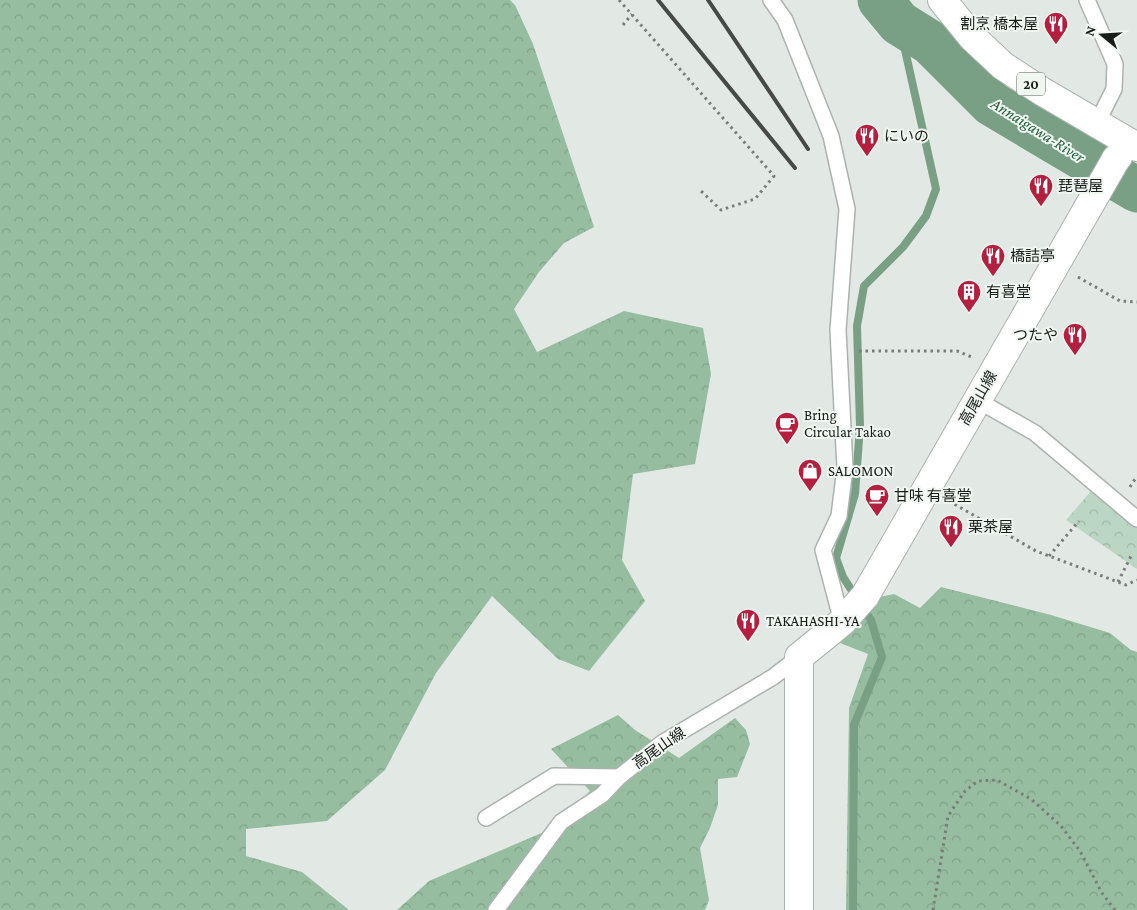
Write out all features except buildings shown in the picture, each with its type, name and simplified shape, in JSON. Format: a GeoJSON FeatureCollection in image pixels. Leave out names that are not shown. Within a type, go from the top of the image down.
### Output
{"type":"FeatureCollection","features":[{"type":"Feature","properties":{"kind":"main road","name":"20"},"geometry":{"type":"LineString","coordinates":[[942,0],[972,37],[1003,66],[1042,92],[1097,123],[1124,151]]}},
{"type":"Feature","properties":{"kind":"main road","name":"高尾山線"},"geometry":{"type":"LineString","coordinates":[[799,658],[852,610],[926,488],[1092,201],[1124,151]]}},
{"type":"Feature","properties":{"kind":"main road"},"geometry":{"type":"LineString","coordinates":[[799,658],[799,910]]}},
{"type":"Feature","properties":{"kind":"lane"},"geometry":{"type":"LineString","coordinates":[[771,0],[785,20],[831,136],[847,209],[838,330],[845,468],[840,516],[823,550],[852,610]]}},
{"type":"Feature","properties":{"kind":"lane"},"geometry":{"type":"LineString","coordinates":[[1088,0],[1116,64],[1114,89],[1097,123]]}},
{"type":"Feature","properties":{"kind":"lane"},"geometry":{"type":"LineString","coordinates":[[977,400],[1035,433],[1137,519]]}},
{"type":"Feature","properties":{"kind":"lane","name":"高尾山線"},"geometry":{"type":"LineString","coordinates":[[496,910],[561,822],[602,795],[619,777],[662,743],[773,677],[799,658]]}},
{"type":"Feature","properties":{"kind":"lane"},"geometry":{"type":"LineString","coordinates":[[486,818],[554,776],[619,777]]}},
{"type":"Feature","properties":{"kind":"path"},"geometry":{"type":"LineString","coordinates":[[619,0],[774,176],[755,199],[721,210],[700,190]]}},
{"type":"Feature","properties":{"kind":"path"},"geometry":{"type":"LineString","coordinates":[[623,25],[632,14]]}},
{"type":"Feature","properties":{"kind":"path"},"geometry":{"type":"LineString","coordinates":[[1056,264],[1120,301],[1137,302]]}},
{"type":"Feature","properties":{"kind":"path"},"geometry":{"type":"LineString","coordinates":[[875,351],[957,351],[996,367]]}},
{"type":"Feature","properties":{"kind":"path"},"geometry":{"type":"LineString","coordinates":[[926,488],[1036,551],[1126,585],[1137,580]]}},
{"type":"Feature","properties":{"kind":"path"},"geometry":{"type":"LineString","coordinates":[[1049,556],[1079,521]]}},
{"type":"Feature","properties":{"kind":"path"},"geometry":{"type":"LineString","coordinates":[[1118,582],[1132,554]]}},
{"type":"Feature","properties":{"kind":"path"},"geometry":{"type":"LineString","coordinates":[[934,910],[948,816],[965,791],[978,781],[997,780],[1031,800],[1061,826],[1080,851],[1102,893],[1115,910]]}},
{"type":"Feature","properties":{"kind":"green space"},"geometry":{"type":"Polygon","coordinates":[[[0,0],[510,0],[515,5],[533,44],[594,227],[564,243],[539,272],[514,309],[537,352],[624,311],[703,328],[711,374],[695,464],[633,474],[622,560],[645,601],[589,671],[558,659],[492,596],[436,673],[385,770],[327,821],[246,829],[246,856],[302,872],[349,910],[0,910],[0,0]]]}},
{"type":"Feature","properties":{"kind":"green space"},"geometry":{"type":"Polygon","coordinates":[[[1092,490],[1137,528],[1137,569],[1066,520],[1092,490]]]}},
{"type":"Feature","properties":{"kind":"green space"},"geometry":{"type":"Polygon","coordinates":[[[941,587],[1051,615],[1110,633],[1131,650],[1137,652],[1137,910],[846,910],[849,708],[868,654],[840,643],[875,598],[894,594],[920,608],[941,587]]]}},
{"type":"Feature","properties":{"kind":"green space"},"geometry":{"type":"Polygon","coordinates":[[[618,715],[635,730],[679,758],[735,718],[746,730],[750,744],[737,777],[718,779],[718,805],[710,828],[700,848],[709,900],[705,910],[397,910],[429,881],[551,829],[590,791],[551,749],[618,715]]]}},
{"type":"Feature","properties":{"kind":"waterway","name":"Annaigawa-River"},"geometry":{"type":"LineString","coordinates":[[880,0],[899,23],[931,43],[992,104],[1137,190]]}},
{"type":"Feature","properties":{"kind":"waterway"},"geometry":{"type":"LineString","coordinates":[[856,597],[843,577],[836,558],[855,494],[860,426],[857,326],[864,286],[903,247],[926,216],[936,189],[899,23]]}},
{"type":"Feature","properties":{"kind":"waterway"},"geometry":{"type":"LineString","coordinates":[[853,910],[854,725],[882,657],[871,620],[862,607]]}},
{"type":"Feature","properties":{"kind":"railway"},"geometry":{"type":"LineString","coordinates":[[658,0],[795,168]]}},
{"type":"Feature","properties":{"kind":"railway"},"geometry":{"type":"LineString","coordinates":[[708,0],[808,149]]}},
{"type":"Feature","properties":{"kind":"place","name":"割烹 橋本屋"},"geometry":{"type":"Point","coordinates":[1056,45]}},
{"type":"Feature","properties":{"kind":"place","name":"にいの"},"geometry":{"type":"Point","coordinates":[867,157]}},
{"type":"Feature","properties":{"kind":"place","name":"琵琶屋"},"geometry":{"type":"Point","coordinates":[1041,207]}},
{"type":"Feature","properties":{"kind":"place","name":"橋詰亭"},"geometry":{"type":"Point","coordinates":[993,277]}},
{"type":"Feature","properties":{"kind":"place","name":"有喜堂"},"geometry":{"type":"Point","coordinates":[969,313]}},
{"type":"Feature","properties":{"kind":"place","name":"つたや"},"geometry":{"type":"Point","coordinates":[1075,356]}},
{"type":"Feature","properties":{"kind":"place","name":"Bring Circular Takao"},"geometry":{"type":"Point","coordinates":[787,445]}},
{"type":"Feature","properties":{"kind":"place","name":"SALOMON"},"geometry":{"type":"Point","coordinates":[810,492]}},
{"type":"Feature","properties":{"kind":"place","name":"甘味 有喜堂"},"geometry":{"type":"Point","coordinates":[877,517]}},
{"type":"Feature","properties":{"kind":"place","name":"栗茶屋"},"geometry":{"type":"Point","coordinates":[951,548]}},
{"type":"Feature","properties":{"kind":"place","name":"TAKAHASHI-YA"},"geometry":{"type":"Point","coordinates":[748,642]}}]}
